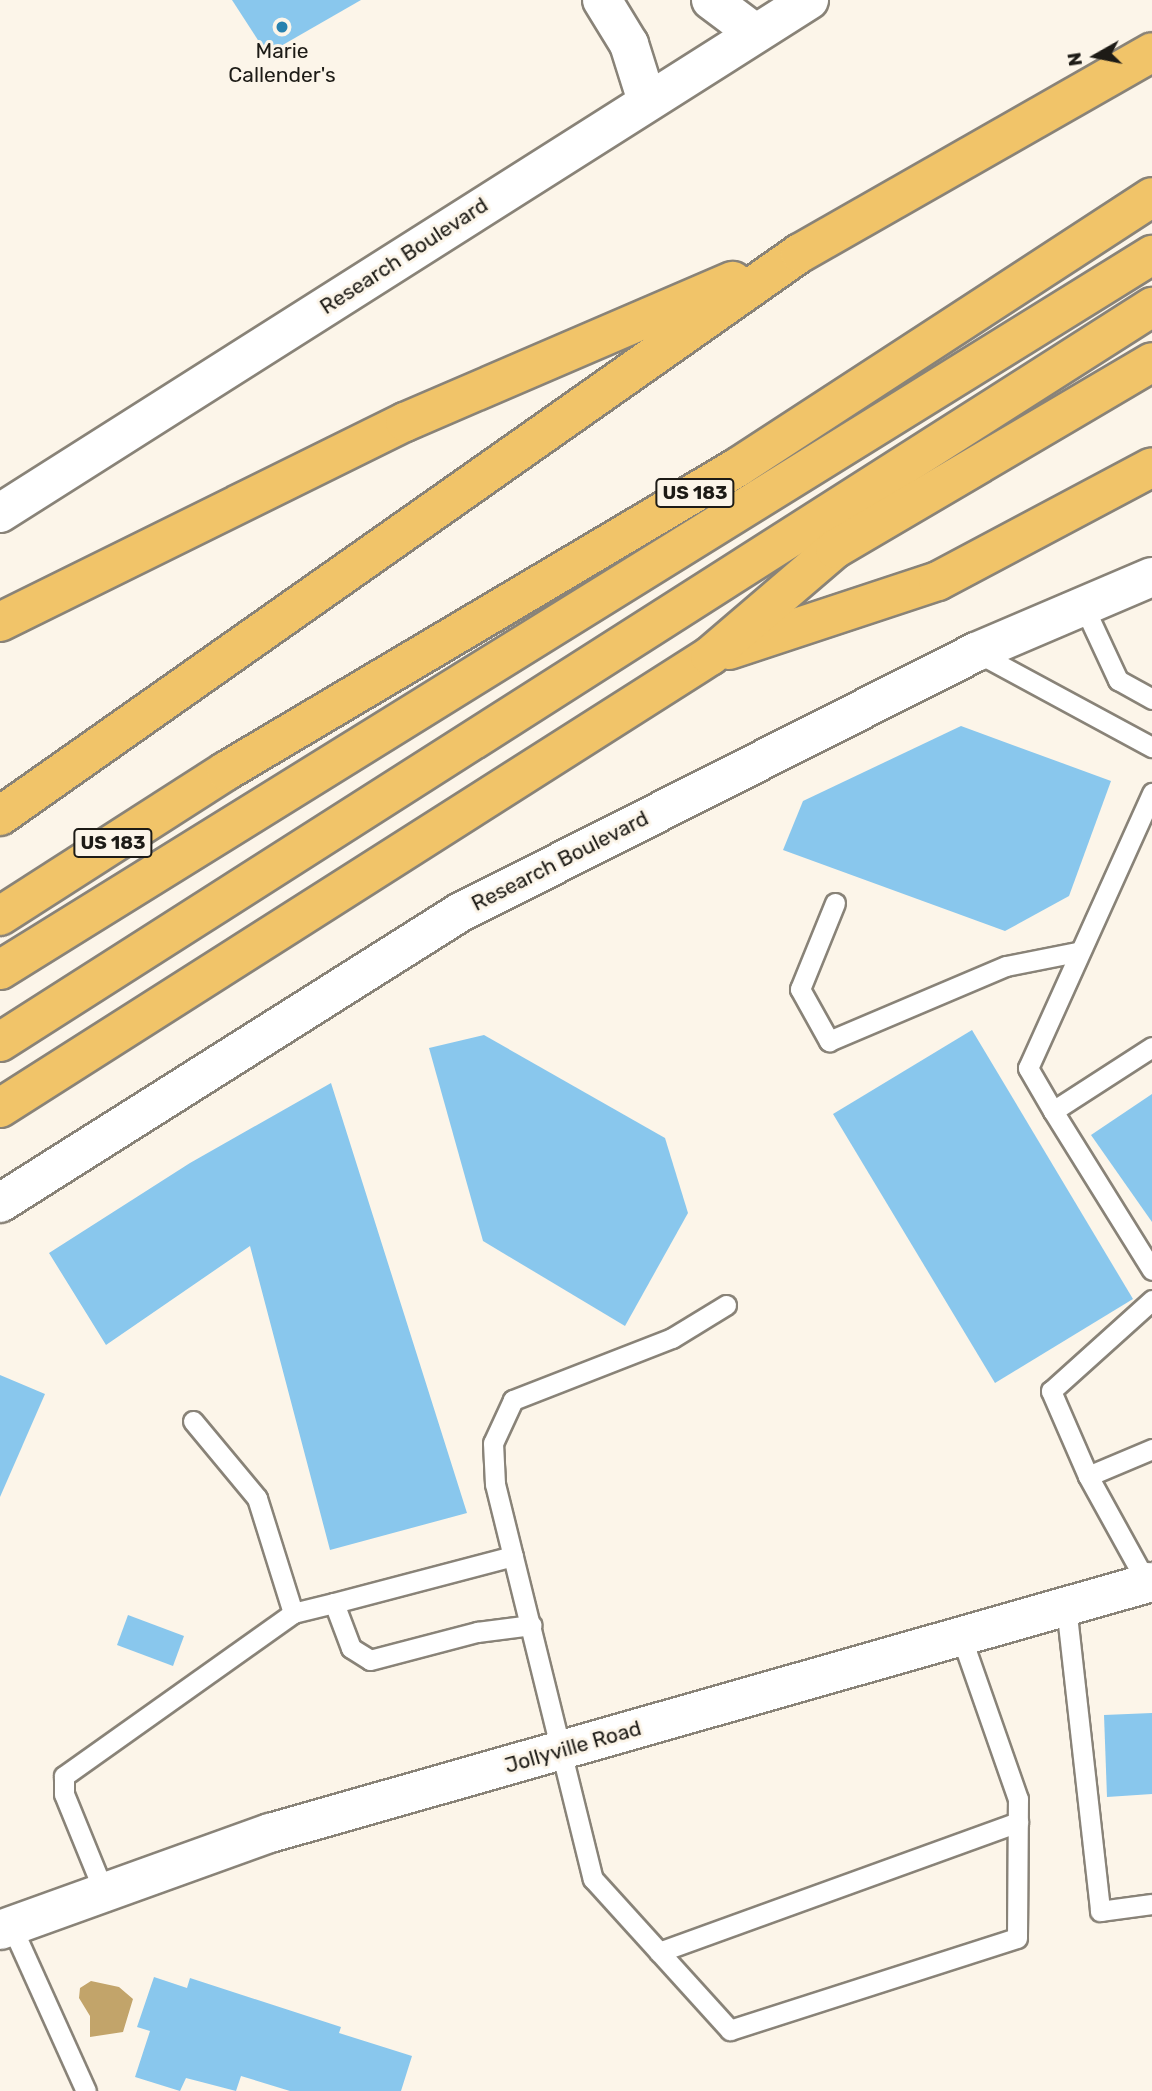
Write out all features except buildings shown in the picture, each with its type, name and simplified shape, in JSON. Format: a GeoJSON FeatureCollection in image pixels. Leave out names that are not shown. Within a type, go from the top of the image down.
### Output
{"type":"FeatureCollection","features":[{"type":"Feature","properties":{"kind":"highway"},"geometry":{"type":"LineString","coordinates":[[0,816],[800,253],[1152,52]]}},
{"type":"Feature","properties":{"kind":"highway","name":"US 183"},"geometry":{"type":"LineString","coordinates":[[0,916],[226,771],[738,467],[1152,197]]}},
{"type":"Feature","properties":{"kind":"highway"},"geometry":{"type":"LineString","coordinates":[[0,622],[405,422],[800,253]]}},
{"type":"Feature","properties":{"kind":"highway"},"geometry":{"type":"LineString","coordinates":[[0,970],[1152,255]]}},
{"type":"Feature","properties":{"kind":"highway"},"geometry":{"type":"LineString","coordinates":[[0,1042],[1152,307]]}},
{"type":"Feature","properties":{"kind":"highway"},"geometry":{"type":"LineString","coordinates":[[0,1108],[710,656],[835,549],[1152,362]]}},
{"type":"Feature","properties":{"kind":"highway"},"geometry":{"type":"LineString","coordinates":[[710,656],[938,582],[1152,467]]}},
{"type":"Feature","properties":{"kind":"main road"},"geometry":{"type":"LineString","coordinates":[[602,0],[629,44],[647,101]]}},
{"type":"Feature","properties":{"kind":"main road"},"geometry":{"type":"LineString","coordinates":[[711,0],[755,33]]}},
{"type":"Feature","properties":{"kind":"main road","name":"Research Boulevard"},"geometry":{"type":"LineString","coordinates":[[0,513],[809,0]]}},
{"type":"Feature","properties":{"kind":"main road","name":"Research Boulevard"},"geometry":{"type":"LineString","coordinates":[[0,1203],[459,913],[976,652],[1152,577]]}},
{"type":"Feature","properties":{"kind":"main road","name":"Jollyville Road"},"geometry":{"type":"LineString","coordinates":[[6,1927],[270,1833],[1150,1582]]}},
{"type":"Feature","properties":{"kind":"lane"},"geometry":{"type":"LineString","coordinates":[[1084,607],[1118,680],[1152,698]]}},
{"type":"Feature","properties":{"kind":"lane"},"geometry":{"type":"LineString","coordinates":[[976,652],[1152,747]]}},
{"type":"Feature","properties":{"kind":"lane"},"geometry":{"type":"LineString","coordinates":[[1152,793],[1077,952],[1028,1068],[1152,1270]]}},
{"type":"Feature","properties":{"kind":"lane"},"geometry":{"type":"LineString","coordinates":[[835,903],[800,989],[829,1041],[1006,966],[1077,952]]}},
{"type":"Feature","properties":{"kind":"lane"},"geometry":{"type":"LineString","coordinates":[[1053,1111],[1152,1047]]}},
{"type":"Feature","properties":{"kind":"lane"},"geometry":{"type":"LineString","coordinates":[[1150,1582],[1088,1476],[1051,1391],[1152,1300]]}},
{"type":"Feature","properties":{"kind":"lane"},"geometry":{"type":"LineString","coordinates":[[726,1305],[672,1338],[513,1400],[493,1443],[495,1484],[565,1749],[593,1879],[730,2030],[1017,1938],[1018,1799],[961,1636]]}},
{"type":"Feature","properties":{"kind":"lane"},"geometry":{"type":"LineString","coordinates":[[193,1421],[257,1498],[293,1613]]}},
{"type":"Feature","properties":{"kind":"lane"},"geometry":{"type":"LineString","coordinates":[[1088,1476],[1152,1449]]}},
{"type":"Feature","properties":{"kind":"lane"},"geometry":{"type":"LineString","coordinates":[[104,1892],[64,1794],[64,1776],[107,1742],[293,1613],[513,1556]]}},
{"type":"Feature","properties":{"kind":"lane"},"geometry":{"type":"LineString","coordinates":[[334,1603],[351,1648],[370,1660],[477,1632],[531,1625]]}},
{"type":"Feature","properties":{"kind":"lane"},"geometry":{"type":"LineString","coordinates":[[1066,1606],[1100,1911],[1152,1903]]}},
{"type":"Feature","properties":{"kind":"lane"},"geometry":{"type":"LineString","coordinates":[[659,1952],[1018,1822]]}},
{"type":"Feature","properties":{"kind":"lane"},"geometry":{"type":"LineString","coordinates":[[6,1927],[86,2091]]}},
{"type":"Feature","properties":{"kind":"shaded area"},"geometry":{"type":"Polygon","coordinates":[[[91,1981],[119,1987],[133,1999],[123,2032],[90,2037],[90,2016],[79,1998],[80,1988],[91,1981]]]}},
{"type":"Feature","properties":{"kind":"place","name":"Marie Callender's"},"geometry":{"type":"Point","coordinates":[282,27]}}]}
